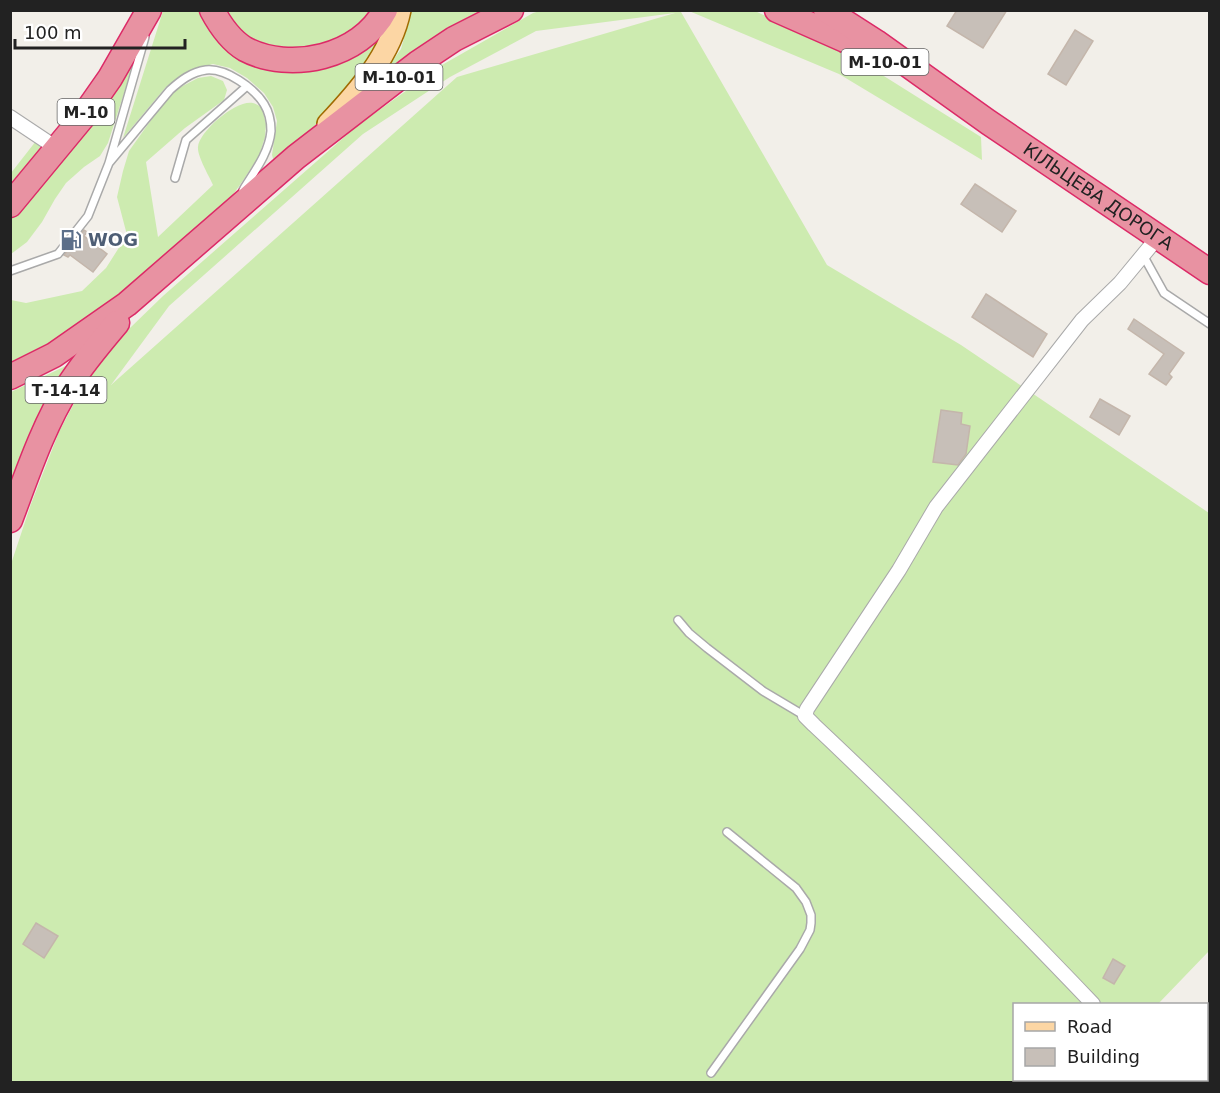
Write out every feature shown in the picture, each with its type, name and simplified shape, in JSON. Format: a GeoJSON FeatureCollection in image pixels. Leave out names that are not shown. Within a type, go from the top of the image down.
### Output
{"type":"FeatureCollection","features":[{"type":"Feature","properties":{"kind":"highway","name":"М-10"},"geometry":{"type":"LineString","coordinates":[[10,205],[82,118],[110,78],[149,10]]}},
{"type":"Feature","properties":{"kind":"highway"},"geometry":{"type":"LineString","coordinates":[[212,10],[229,36],[245,48],[270,59],[294,61],[315,58],[353,44],[379,21],[385,10]]}},
{"type":"Feature","properties":{"kind":"highway","name":"М-10-01"},"geometry":{"type":"LineString","coordinates":[[296,157],[418,63],[454,39],[511,10]]}},
{"type":"Feature","properties":{"kind":"highway","name":"М-10-01"},"geometry":{"type":"LineString","coordinates":[[777,10],[845,40],[988,122]]}},
{"type":"Feature","properties":{"kind":"highway","name":"М-10-01"},"geometry":{"type":"LineString","coordinates":[[826,10],[876,42],[988,122]]}},
{"type":"Feature","properties":{"kind":"highway","name":"КІЛЬЦЕВА ДОРОГА"},"geometry":{"type":"LineString","coordinates":[[988,122],[1151,246],[1209,272]]}},
{"type":"Feature","properties":{"kind":"highway"},"geometry":{"type":"LineString","coordinates":[[16,373],[54,355],[127,304],[296,157]]}},
{"type":"Feature","properties":{"kind":"highway","name":"Т-14-14"},"geometry":{"type":"LineString","coordinates":[[10,520],[28,472],[68,386],[93,351],[148,291],[155,280]]}},
{"type":"Feature","properties":{"kind":"main road"},"geometry":{"type":"LineString","coordinates":[[296,157],[334,117],[375,68],[394,32],[400,10]]}},
{"type":"Feature","properties":{"kind":"street"},"geometry":{"type":"LineString","coordinates":[[10,117],[58,149]]}},
{"type":"Feature","properties":{"kind":"street"},"geometry":{"type":"LineString","coordinates":[[1090,1003],[872,779],[805,716],[807,709],[899,570],[936,507],[1083,321],[1120,283],[1151,246]]}},
{"type":"Feature","properties":{"kind":"lane"},"geometry":{"type":"LineString","coordinates":[[10,272],[58,254],[88,216],[109,164],[144,43],[149,10]]}},
{"type":"Feature","properties":{"kind":"lane"},"geometry":{"type":"LineString","coordinates":[[109,164],[170,90],[191,74],[207,70],[220,72],[248,86],[265,105],[270,118],[271,130],[261,160],[225,220]]}},
{"type":"Feature","properties":{"kind":"lane"},"geometry":{"type":"LineString","coordinates":[[175,178],[186,140],[248,86]]}},
{"type":"Feature","properties":{"kind":"lane"},"geometry":{"type":"LineString","coordinates":[[1151,246],[1164,293],[1209,324]]}},
{"type":"Feature","properties":{"kind":"lane"},"geometry":{"type":"LineString","coordinates":[[678,620],[689,633],[763,692],[805,716]]}},
{"type":"Feature","properties":{"kind":"lane"},"geometry":{"type":"LineString","coordinates":[[711,1073],[800,949],[810,930],[811,923],[809,909],[796,888],[726,832]]}},
{"type":"Feature","properties":{"kind":"green space"},"geometry":{"type":"Polygon","coordinates":[[[163,11],[201,11],[217,41],[242,56],[268,66],[385,31],[378,50],[324,121],[274,162],[272,155],[277,121],[273,107],[264,93],[247,78],[230,68],[213,64],[188,71],[166,87],[123,138],[163,11]]]}},
{"type":"Feature","properties":{"kind":"green space"},"geometry":{"type":"Polygon","coordinates":[[[222,11],[379,11],[367,28],[301,56],[248,42],[222,11]]]}},
{"type":"Feature","properties":{"kind":"green space"},"geometry":{"type":"Polygon","coordinates":[[[409,11],[502,11],[373,88],[401,49],[409,11]]]}},
{"type":"Feature","properties":{"kind":"green space"},"geometry":{"type":"Polygon","coordinates":[[[540,11],[689,11],[681,12],[827,265],[961,345],[1209,513],[1209,951],[1159,1003],[1013,1003],[1013,1081],[1084,1081],[1082,1082],[11,1082],[11,564],[59,432],[82,388],[104,358],[130,328],[163,296],[357,126],[442,65],[540,11]],[[675,13],[536,31],[450,77],[363,134],[169,306],[111,385],[457,77],[675,13]]]}},
{"type":"Feature","properties":{"kind":"green space"},"geometry":{"type":"Polygon","coordinates":[[[689,11],[755,11],[852,56],[981,137],[982,160],[839,74],[689,11]]]}},
{"type":"Feature","properties":{"kind":"green space"},"geometry":{"type":"Polygon","coordinates":[[[136,56],[108,143],[100,156],[66,183],[27,242],[11,254],[10,218],[68,154],[107,104],[136,56]]]}},
{"type":"Feature","properties":{"kind":"green space"},"geometry":{"type":"Polygon","coordinates":[[[211,76],[223,81],[227,90],[224,100],[185,128],[146,162],[158,237],[213,185],[198,151],[200,140],[212,125],[229,111],[246,103],[253,103],[262,108],[266,124],[265,137],[259,156],[244,179],[218,216],[82,330],[11,366],[11,300],[26,303],[82,291],[106,268],[127,235],[117,197],[129,151],[175,90],[198,78],[211,76]]]}},
{"type":"Feature","properties":{"kind":"green space"},"geometry":{"type":"Polygon","coordinates":[[[36,141],[43,149],[11,194],[11,173],[36,141]]]}},
{"type":"Feature","properties":{"kind":"green space"},"geometry":{"type":"Polygon","coordinates":[[[74,362],[11,498],[11,392],[74,362]]]}},
{"type":"Feature","properties":{"kind":"building"},"geometry":{"type":"Polygon","coordinates":[[[957,10],[1007,10],[983,48],[947,26],[957,10]]]}},
{"type":"Feature","properties":{"kind":"building"},"geometry":{"type":"Polygon","coordinates":[[[1075,30],[1093,41],[1066,85],[1048,74],[1075,30]]]}},
{"type":"Feature","properties":{"kind":"building"},"geometry":{"type":"Polygon","coordinates":[[[975,184],[1016,211],[1002,232],[961,204],[975,184]]]}},
{"type":"Feature","properties":{"kind":"building"},"geometry":{"type":"Polygon","coordinates":[[[84,230],[87,232],[84,236],[107,254],[93,272],[70,255],[68,257],[64,255],[84,230]]]}},
{"type":"Feature","properties":{"kind":"building"},"geometry":{"type":"Polygon","coordinates":[[[986,294],[1047,334],[1033,357],[972,317],[986,294]]]}},
{"type":"Feature","properties":{"kind":"building"},"geometry":{"type":"Polygon","coordinates":[[[1134,319],[1184,353],[1169,374],[1172,377],[1166,385],[1149,374],[1164,354],[1128,329],[1134,319]]]}},
{"type":"Feature","properties":{"kind":"building"},"geometry":{"type":"Polygon","coordinates":[[[1100,399],[1130,416],[1119,435],[1090,417],[1100,399]]]}},
{"type":"Feature","properties":{"kind":"building"},"geometry":{"type":"Polygon","coordinates":[[[941,410],[962,413],[961,424],[970,426],[966,454],[958,465],[933,462],[941,410]]]}},
{"type":"Feature","properties":{"kind":"building"},"geometry":{"type":"Polygon","coordinates":[[[36,923],[58,936],[44,958],[23,944],[36,923]]]}},
{"type":"Feature","properties":{"kind":"building"},"geometry":{"type":"Polygon","coordinates":[[[1113,959],[1125,966],[1114,984],[1103,978],[1113,959]]]}},
{"type":"Feature","properties":{"kind":"place","name":"WOG"},"geometry":{"type":"Point","coordinates":[71,240]}}]}
